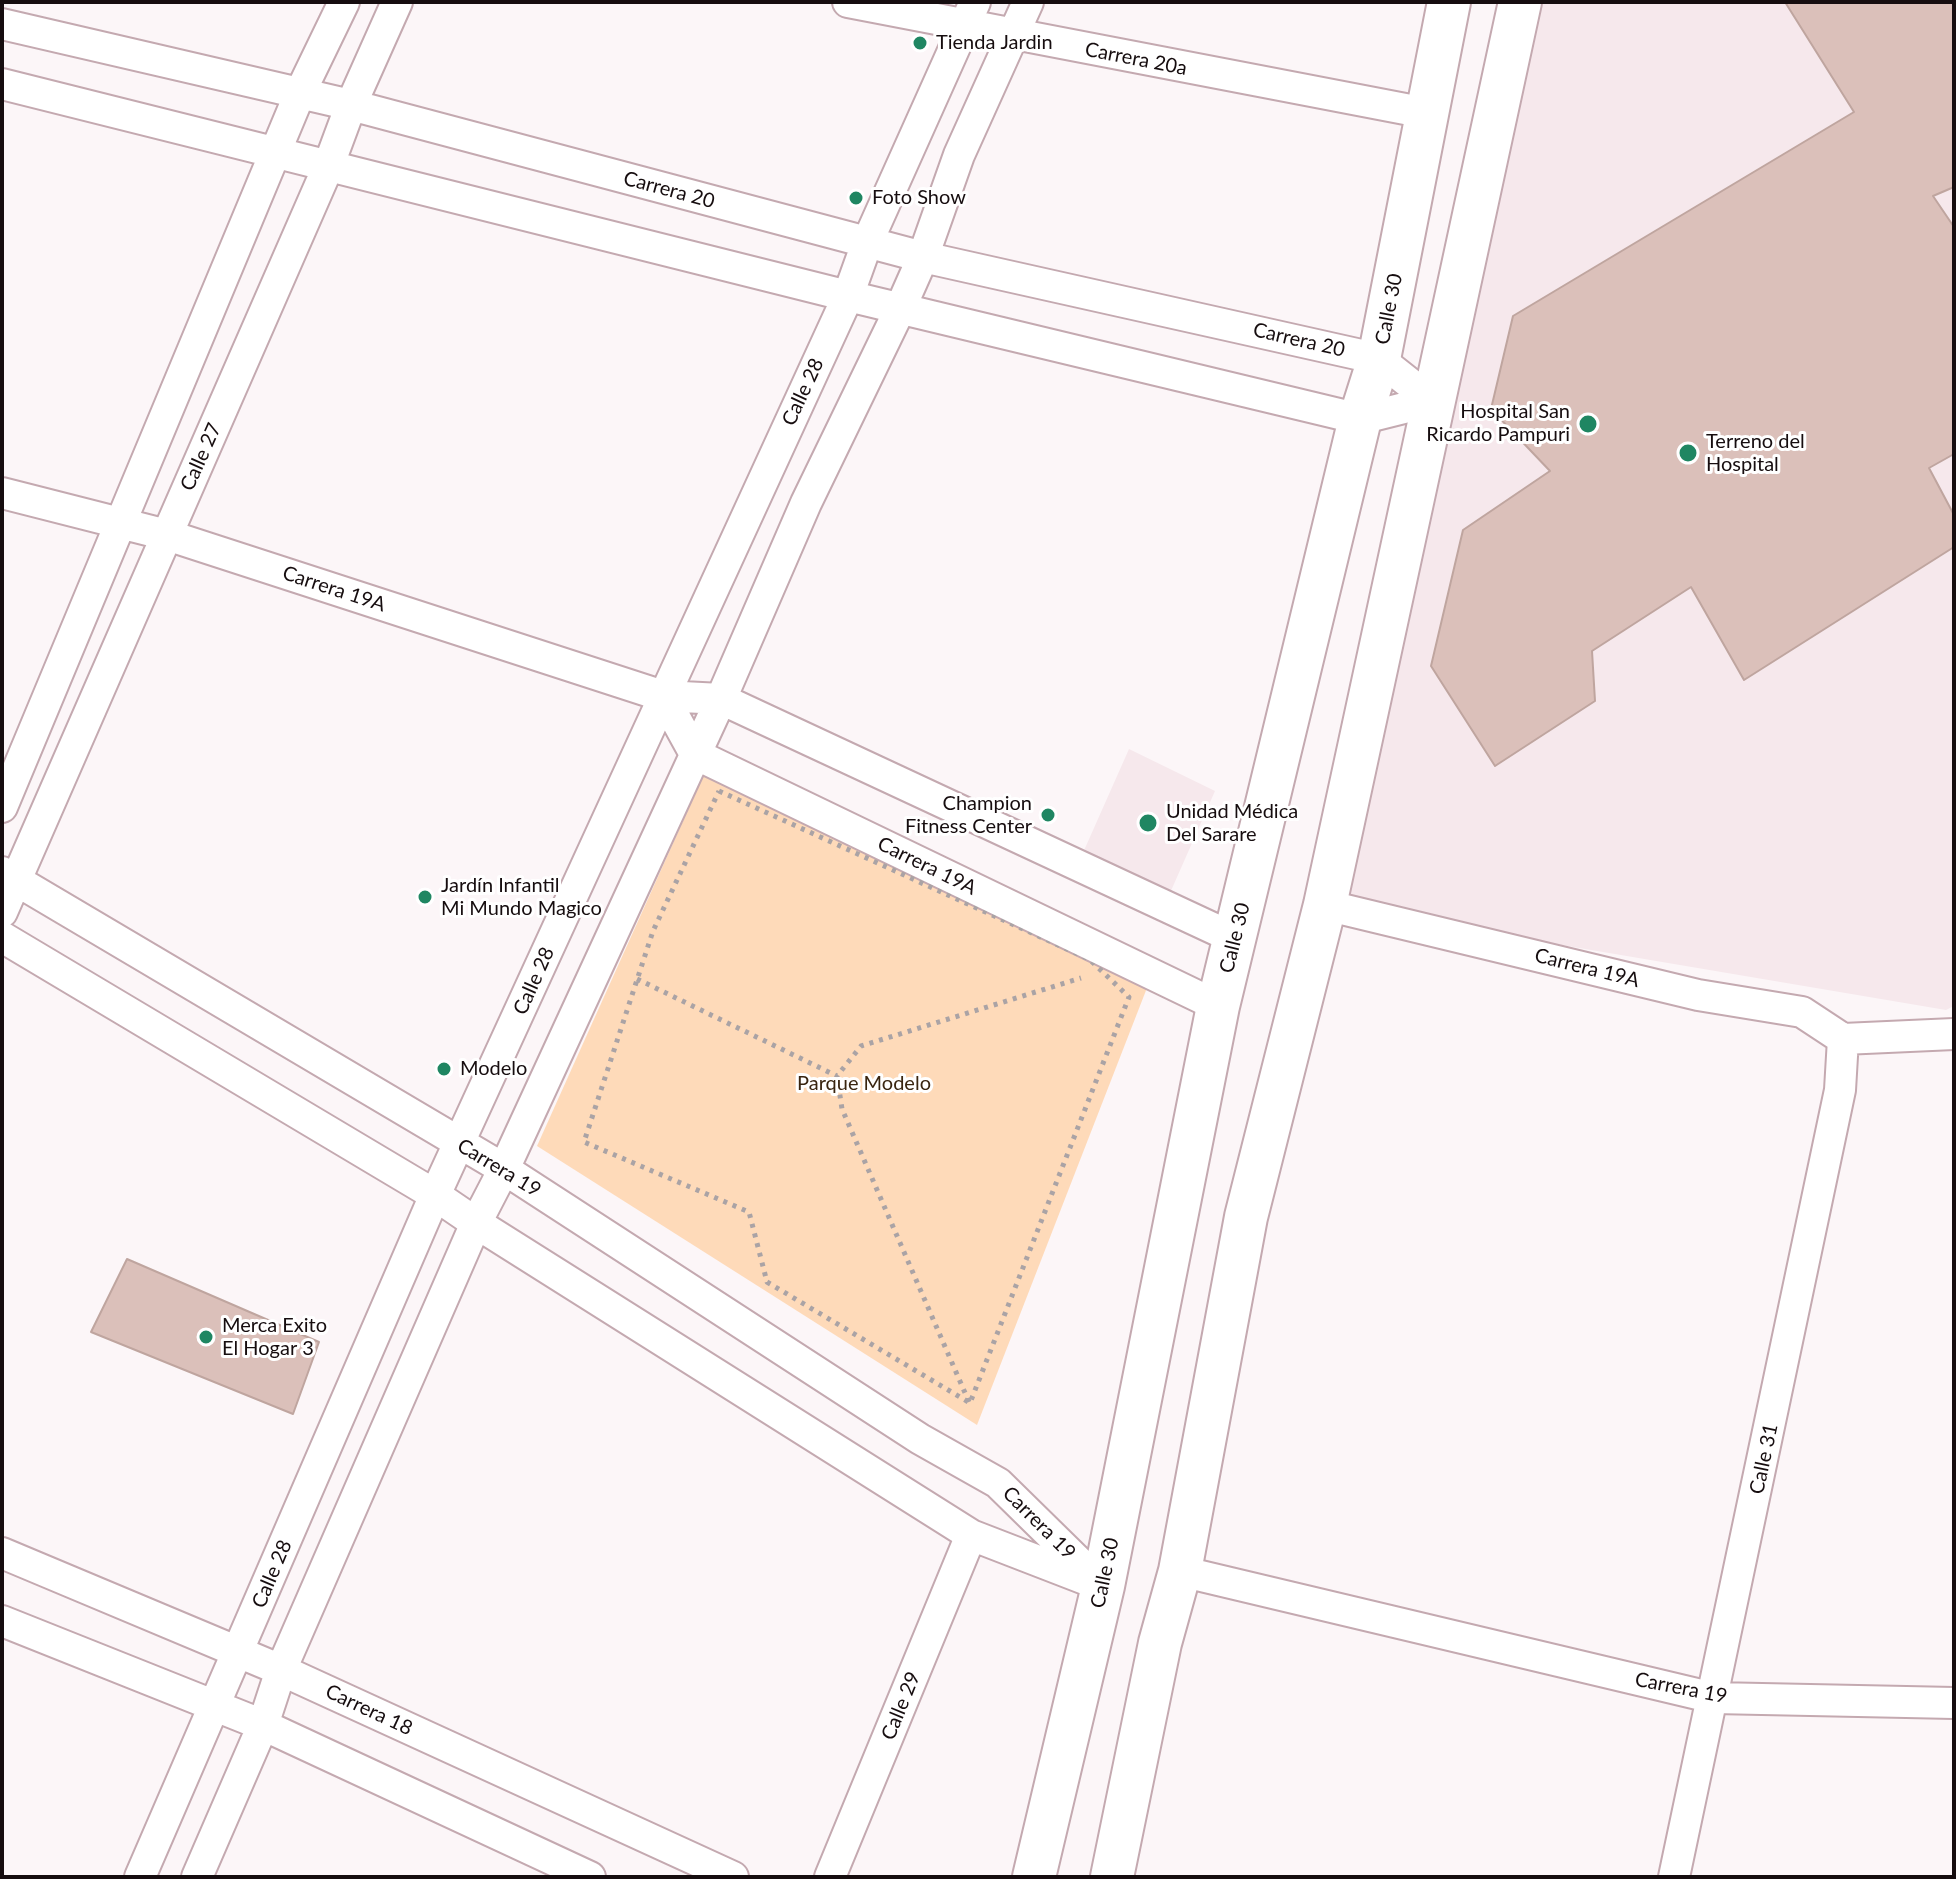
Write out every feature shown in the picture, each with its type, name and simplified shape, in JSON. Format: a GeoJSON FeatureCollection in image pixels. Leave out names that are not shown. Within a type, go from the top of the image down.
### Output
{"type":"FeatureCollection","features":[{"type":"Feature","properties":{"kind":"street"},"geometry":{"type":"LineString","coordinates":[[2,807],[300,93],[344,2]]}},
{"type":"Feature","properties":{"kind":"street","name":"Calle 27"},"geometry":{"type":"LineString","coordinates":[[2,912],[9,877],[167,535],[397,2]]}},
{"type":"Feature","properties":{"kind":"street","name":"Carrera 20a"},"geometry":{"type":"LineString","coordinates":[[848,2],[969,14],[1013,35],[1426,113]]}},
{"type":"Feature","properties":{"kind":"street"},"geometry":{"type":"LineString","coordinates":[[197,1877],[263,1725],[281,1670],[476,1223],[504,1169],[721,699],[806,503],[900,309],[923,257],[959,155],[1028,2]]}},
{"type":"Feature","properties":{"kind":"street","name":"Calle 30"},"geometry":{"type":"LineString","coordinates":[[1034,1877],[1103,1586],[1218,1006],[1360,419],[1379,359],[1449,2]]}},
{"type":"Feature","properties":{"kind":"street"},"geometry":{"type":"LineString","coordinates":[[1112,1877],[1160,1643],[1180,1571],[1246,1217],[1325,905],[1520,2]]}},
{"type":"Feature","properties":{"kind":"street","name":"Calle 28"},"geometry":{"type":"LineString","coordinates":[[140,1877],[435,1195],[848,296],[867,243],[969,14]]}},
{"type":"Feature","properties":{"kind":"street","name":"Carrera 20"},"geometry":{"type":"LineString","coordinates":[[2,24],[351,105],[923,257],[1379,359],[1432,401]]}},
{"type":"Feature","properties":{"kind":"street"},"geometry":{"type":"LineString","coordinates":[[2,84],[900,309],[1360,419],[1432,401]]}},
{"type":"Feature","properties":{"kind":"street","name":"Carrera 19A"},"geometry":{"type":"LineString","coordinates":[[2,493],[167,535],[663,696],[721,699],[1236,939]]}},
{"type":"Feature","properties":{"kind":"street"},"geometry":{"type":"LineString","coordinates":[[663,696],[695,754]]}},
{"type":"Feature","properties":{"kind":"street","name":"Carrera 19A"},"geometry":{"type":"LineString","coordinates":[[695,754],[1218,1006]]}},
{"type":"Feature","properties":{"kind":"street","name":"Carrera 19"},"geometry":{"type":"LineString","coordinates":[[9,877],[504,1169],[920,1439],[998,1483],[1103,1586]]}},
{"type":"Feature","properties":{"kind":"street","name":"Carrera 19A"},"geometry":{"type":"LineString","coordinates":[[1325,905],[1698,995],[1802,1012],[1843,1039]]}},
{"type":"Feature","properties":{"kind":"street","name":"Carrera 19"},"geometry":{"type":"LineString","coordinates":[[2,937],[435,1195],[971,1535],[1103,1586]]}},
{"type":"Feature","properties":{"kind":"street"},"geometry":{"type":"LineString","coordinates":[[1843,1039],[1954,1034]]}},
{"type":"Feature","properties":{"kind":"street","name":"Calle 31"},"geometry":{"type":"LineString","coordinates":[[1674,1877],[1840,1090],[1843,1039]]}},
{"type":"Feature","properties":{"kind":"street","name":"Calle 29"},"geometry":{"type":"LineString","coordinates":[[830,1877],[971,1535]]}},
{"type":"Feature","properties":{"kind":"street","name":"Carrera 18"},"geometry":{"type":"LineString","coordinates":[[2,1553],[281,1670],[733,1877]]}},
{"type":"Feature","properties":{"kind":"street","name":"Carrera 19"},"geometry":{"type":"LineString","coordinates":[[1180,1571],[1714,1698],[1954,1703]]}},
{"type":"Feature","properties":{"kind":"street"},"geometry":{"type":"LineString","coordinates":[[2,1621],[263,1725],[590,1877]]}},
{"type":"Feature","properties":{"kind":"path"},"geometry":{"type":"LineString","coordinates":[[719,791],[1089,959],[1129,997],[970,1403],[767,1282],[749,1212],[584,1142],[653,931],[719,791]]}},
{"type":"Feature","properties":{"kind":"path"},"geometry":{"type":"LineString","coordinates":[[970,1403],[842,1109],[837,1076],[861,1046],[1103,971]]}},
{"type":"Feature","properties":{"kind":"path"},"geometry":{"type":"LineString","coordinates":[[637,979],[837,1076]]}},
{"type":"Feature","properties":{"kind":"shaded area","name":"Terreno del Hospital"},"geometry":{"type":"Polygon","coordinates":[[[1520,2],[1954,2],[1954,1006],[1946,1010],[1325,905],[1520,2]]]}},
{"type":"Feature","properties":{"kind":"shaded area","name":"Unidad Médica Del Sarare"},"geometry":{"type":"Polygon","coordinates":[[[1129,749],[1215,791],[1170,893],[1082,855],[1129,749]]]}},
{"type":"Feature","properties":{"kind":"green space","name":"Parque Modelo"},"geometry":{"type":"Polygon","coordinates":[[[714,752],[1152,975],[977,1425],[537,1146],[714,752]]]}},
{"type":"Feature","properties":{"kind":"building","name":"Hospital San Ricardo Pampuri"},"geometry":{"type":"Polygon","coordinates":[[[1785,2],[1954,2],[1954,187],[1933,196],[1954,227],[1954,454],[1929,468],[1954,515],[1954,547],[1744,680],[1691,587],[1592,651],[1595,701],[1495,766],[1431,666],[1463,530],[1550,471],[1491,409],[1513,316],[1854,112],[1785,2]]]}},
{"type":"Feature","properties":{"kind":"building","name":"Merca Exito El Hogar 3"},"geometry":{"type":"Polygon","coordinates":[[[127,1259],[319,1342],[293,1414],[91,1332],[127,1259]]]}},
{"type":"Feature","properties":{"kind":"place","name":"Tienda Jardin"},"geometry":{"type":"Point","coordinates":[920,43]}},
{"type":"Feature","properties":{"kind":"place","name":"Foto Show"},"geometry":{"type":"Point","coordinates":[856,198]}},
{"type":"Feature","properties":{"kind":"place","name":"Hospital San Ricardo Pampuri"},"geometry":{"type":"Point","coordinates":[1588,424]}},
{"type":"Feature","properties":{"kind":"place","name":"Terreno del Hospital"},"geometry":{"type":"Point","coordinates":[1688,453]}},
{"type":"Feature","properties":{"kind":"place","name":"Champion Fitness Center"},"geometry":{"type":"Point","coordinates":[1048,815]}},
{"type":"Feature","properties":{"kind":"place","name":"Unidad Médica Del Sarare"},"geometry":{"type":"Point","coordinates":[1148,823]}},
{"type":"Feature","properties":{"kind":"place","name":"Jardín Infantil Mi Mundo Magico"},"geometry":{"type":"Point","coordinates":[425,897]}},
{"type":"Feature","properties":{"kind":"place","name":"Modelo"},"geometry":{"type":"Point","coordinates":[444,1069]}},
{"type":"Feature","properties":{"kind":"place","name":"Merca Exito El Hogar 3"},"geometry":{"type":"Point","coordinates":[206,1337]}}]}
